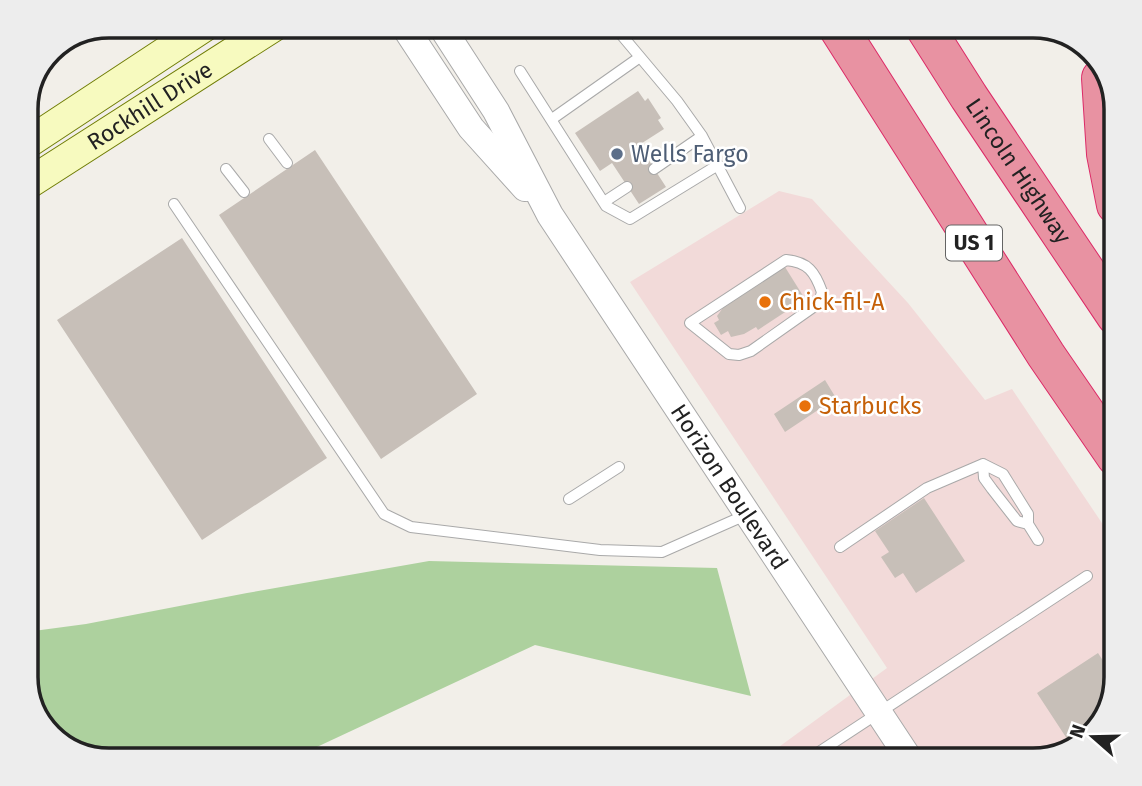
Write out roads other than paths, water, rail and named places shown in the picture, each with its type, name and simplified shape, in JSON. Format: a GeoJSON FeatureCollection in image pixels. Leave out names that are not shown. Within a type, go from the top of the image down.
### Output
{"type":"FeatureCollection","features":[{"type":"Feature","properties":{"kind":"highway","name":"US 1"},"geometry":{"type":"LineString","coordinates":[[845,38],[1032,332],[1104,439]]}},
{"type":"Feature","properties":{"kind":"highway","name":"Lincoln Highway"},"geometry":{"type":"LineString","coordinates":[[932,38],[1104,298]]}},
{"type":"Feature","properties":{"kind":"highway"},"geometry":{"type":"LineString","coordinates":[[1102,95],[1104,135]]}},
{"type":"Feature","properties":{"kind":"main road","name":"Rockhill Drive"},"geometry":{"type":"LineString","coordinates":[[39,135],[187,38]]}},
{"type":"Feature","properties":{"kind":"main road","name":"Rockhill Drive"},"geometry":{"type":"LineString","coordinates":[[39,177],[255,38]]}},
{"type":"Feature","properties":{"kind":"street","name":"Horizon Boulevard"},"geometry":{"type":"LineString","coordinates":[[412,38],[471,128],[550,215]]}},
{"type":"Feature","properties":{"kind":"street","name":"Horizon Boulevard"},"geometry":{"type":"LineString","coordinates":[[449,38],[496,111],[550,215],[902,748]]}},
{"type":"Feature","properties":{"kind":"lane"},"geometry":{"type":"LineString","coordinates":[[624,38],[677,101],[702,136],[740,208]]}},
{"type":"Feature","properties":{"kind":"lane"},"geometry":{"type":"LineString","coordinates":[[552,118],[640,57]]}},
{"type":"Feature","properties":{"kind":"lane"},"geometry":{"type":"LineString","coordinates":[[520,71],[606,206],[630,219],[718,165]]}},
{"type":"Feature","properties":{"kind":"lane"},"geometry":{"type":"LineString","coordinates":[[654,169],[702,136]]}},
{"type":"Feature","properties":{"kind":"lane"},"geometry":{"type":"LineString","coordinates":[[269,139],[287,163]]}},
{"type":"Feature","properties":{"kind":"lane"},"geometry":{"type":"LineString","coordinates":[[226,169],[244,192]]}},
{"type":"Feature","properties":{"kind":"lane"},"geometry":{"type":"LineString","coordinates":[[604,202],[627,187]]}},
{"type":"Feature","properties":{"kind":"lane"},"geometry":{"type":"LineString","coordinates":[[174,204],[384,514],[411,527],[600,550],[662,552],[748,514]]}},
{"type":"Feature","properties":{"kind":"lane"},"geometry":{"type":"LineString","coordinates":[[786,260],[799,261],[808,267],[822,292],[819,303],[751,351],[739,355],[729,354],[690,323],[786,260]]}},
{"type":"Feature","properties":{"kind":"lane"},"geometry":{"type":"LineString","coordinates":[[983,464],[984,478],[992,489],[1017,521],[1028,524]]}},
{"type":"Feature","properties":{"kind":"lane"},"geometry":{"type":"LineString","coordinates":[[840,547],[927,488],[983,464],[1003,474],[1028,514],[1028,524],[1038,540]]}},
{"type":"Feature","properties":{"kind":"lane"},"geometry":{"type":"LineString","coordinates":[[569,499],[619,467]]}},
{"type":"Feature","properties":{"kind":"lane"},"geometry":{"type":"LineString","coordinates":[[825,748],[1087,576]]}},
{"type":"Feature","properties":{"kind":"place","name":"Wells Fargo"},"geometry":{"type":"Point","coordinates":[617,154]}},
{"type":"Feature","properties":{"kind":"place","name":"Chick-fil-A"},"geometry":{"type":"Point","coordinates":[765,302]}},
{"type":"Feature","properties":{"kind":"place","name":"Starbucks"},"geometry":{"type":"Point","coordinates":[805,406]}}]}
